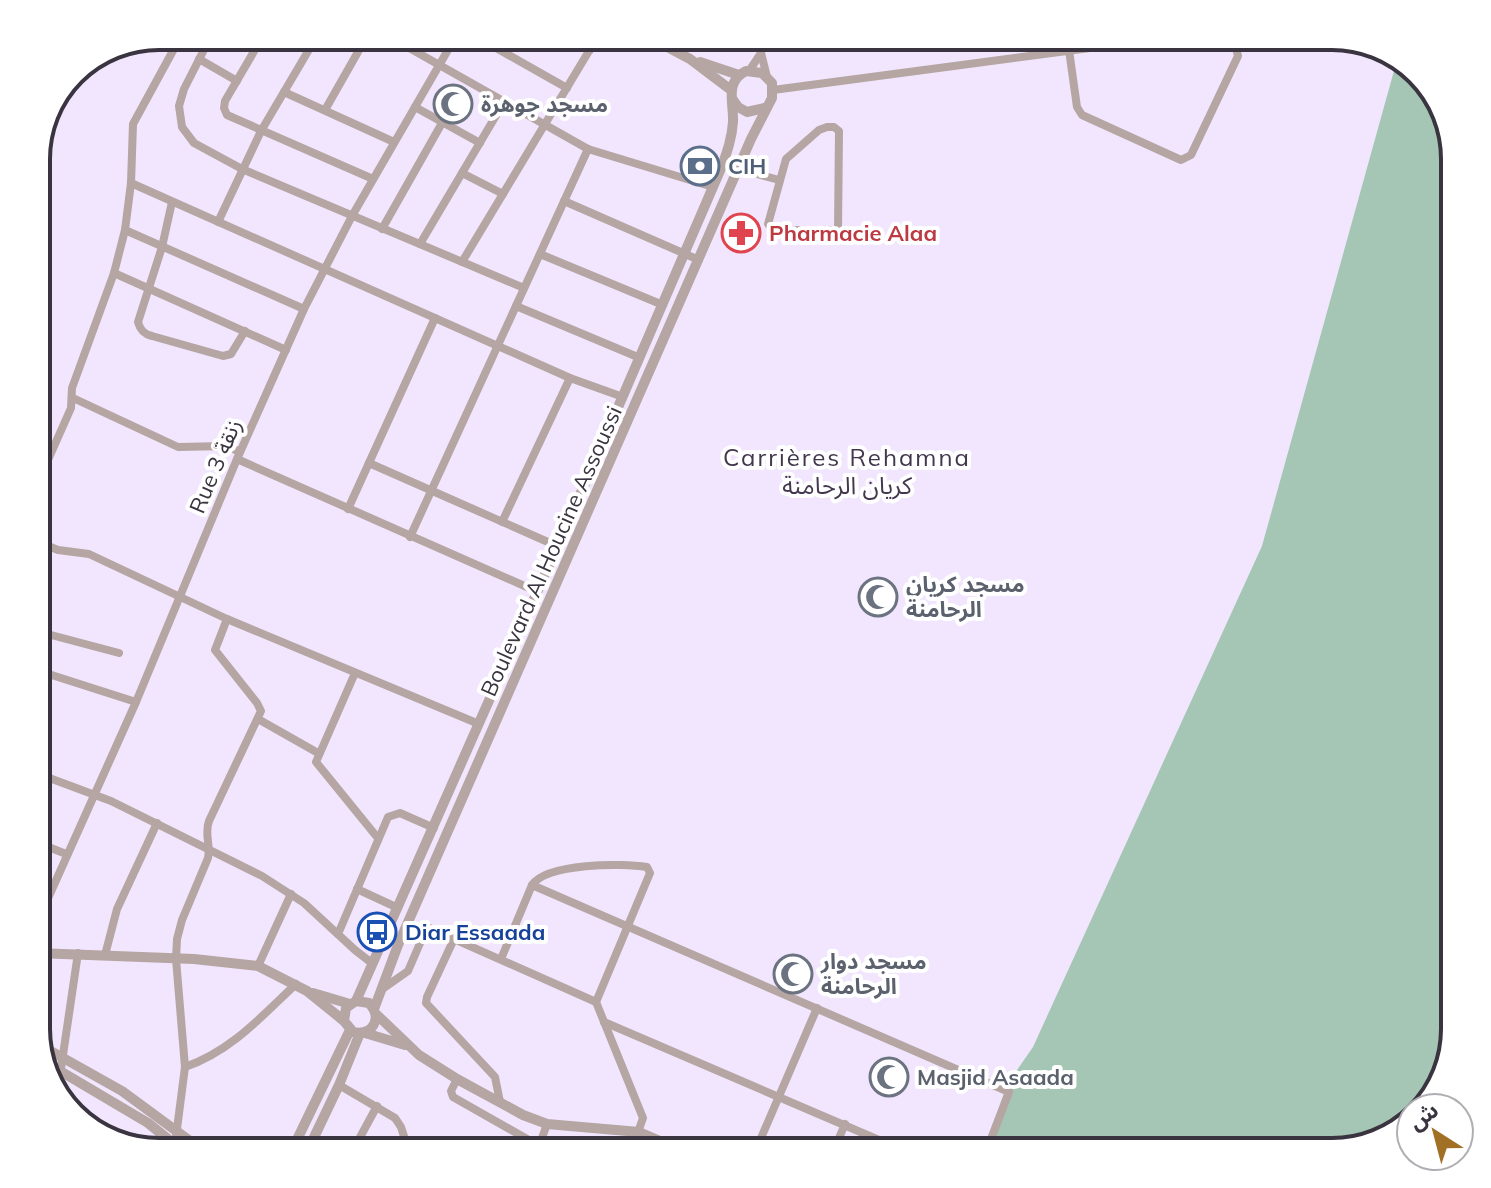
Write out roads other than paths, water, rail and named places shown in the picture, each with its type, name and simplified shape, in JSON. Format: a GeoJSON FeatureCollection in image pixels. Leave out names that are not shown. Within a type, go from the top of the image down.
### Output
{"type":"FeatureCollection","features":[{"type":"Feature","properties":{"kind":"street"},"geometry":{"type":"LineString","coordinates":[[50,455],[71,408],[72,388],[114,273],[125,230],[131,183],[133,124],[173,50]]}},
{"type":"Feature","properties":{"kind":"street"},"geometry":{"type":"LineString","coordinates":[[204,50],[179,106],[182,127],[200,148],[242,169],[524,288]]}},
{"type":"Feature","properties":{"kind":"street"},"geometry":{"type":"LineString","coordinates":[[255,50],[224,104],[226,113],[373,179]]}},
{"type":"Feature","properties":{"kind":"street"},"geometry":{"type":"LineString","coordinates":[[218,222],[261,131],[308,50]]}},
{"type":"Feature","properties":{"kind":"street"},"geometry":{"type":"LineString","coordinates":[[325,110],[359,50]]}},
{"type":"Feature","properties":{"kind":"street"},"geometry":{"type":"LineString","coordinates":[[413,50],[588,149],[713,187]]}},
{"type":"Feature","properties":{"kind":"street","name":"Rue 3 زنقة"},"geometry":{"type":"LineString","coordinates":[[50,892],[136,702],[304,309],[352,216],[448,50]]}},
{"type":"Feature","properties":{"kind":"street"},"geometry":{"type":"LineString","coordinates":[[500,50],[567,88]]}},
{"type":"Feature","properties":{"kind":"street"},"geometry":{"type":"LineString","coordinates":[[462,262],[590,50]]}},
{"type":"Feature","properties":{"kind":"street"},"geometry":{"type":"LineString","coordinates":[[673,50],[690,59],[732,94],[738,107],[747,112],[765,108],[771,102],[773,90],[761,53]]}},
{"type":"Feature","properties":{"kind":"street"},"geometry":{"type":"LineString","coordinates":[[773,90],[1076,50]]}},
{"type":"Feature","properties":{"kind":"street"},"geometry":{"type":"LineString","coordinates":[[1068,51],[1077,107],[1082,115],[1181,160],[1191,155],[1238,56],[1236,50]]}},
{"type":"Feature","properties":{"kind":"street"},"geometry":{"type":"LineString","coordinates":[[732,94],[761,53]]}},
{"type":"Feature","properties":{"kind":"street"},"geometry":{"type":"LineString","coordinates":[[199,59],[237,81]]}},
{"type":"Feature","properties":{"kind":"street"},"geometry":{"type":"LineString","coordinates":[[690,59],[744,73],[759,72],[767,77]]}},
{"type":"Feature","properties":{"kind":"street"},"geometry":{"type":"LineString","coordinates":[[284,92],[394,142]]}},
{"type":"Feature","properties":{"kind":"street","name":"Boulevard Al Houcine Assoussi"},"geometry":{"type":"LineString","coordinates":[[353,1002],[434,828],[713,187],[731,141],[732,94]]}},
{"type":"Feature","properties":{"kind":"street"},"geometry":{"type":"LineString","coordinates":[[420,244],[504,102]]}},
{"type":"Feature","properties":{"kind":"street"},"geometry":{"type":"LineString","coordinates":[[415,107],[480,143]]}},
{"type":"Feature","properties":{"kind":"street","name":"Boulevard Al Houcine Assoussi"},"geometry":{"type":"LineString","coordinates":[[375,1012],[381,990],[765,108]]}},
{"type":"Feature","properties":{"kind":"street"},"geometry":{"type":"LineString","coordinates":[[382,229],[442,123]]}},
{"type":"Feature","properties":{"kind":"street"},"geometry":{"type":"LineString","coordinates":[[823,128],[837,128],[838,230],[770,228],[768,224],[779,180],[789,156],[823,128]]}},
{"type":"Feature","properties":{"kind":"street"},"geometry":{"type":"LineString","coordinates":[[410,537],[588,149]]}},
{"type":"Feature","properties":{"kind":"street"},"geometry":{"type":"LineString","coordinates":[[738,169],[779,180]]}},
{"type":"Feature","properties":{"kind":"street"},"geometry":{"type":"LineString","coordinates":[[462,173],[503,194]]}},
{"type":"Feature","properties":{"kind":"street"},"geometry":{"type":"LineString","coordinates":[[131,183],[570,378],[623,397]]}},
{"type":"Feature","properties":{"kind":"street"},"geometry":{"type":"LineString","coordinates":[[564,201],[699,260]]}},
{"type":"Feature","properties":{"kind":"street"},"geometry":{"type":"LineString","coordinates":[[172,202],[162,247],[138,322],[146,334],[227,356],[235,350],[245,331]]}},
{"type":"Feature","properties":{"kind":"street"},"geometry":{"type":"LineString","coordinates":[[125,230],[304,309]]}},
{"type":"Feature","properties":{"kind":"street"},"geometry":{"type":"LineString","coordinates":[[540,254],[663,305]]}},
{"type":"Feature","properties":{"kind":"street"},"geometry":{"type":"LineString","coordinates":[[114,273],[286,350]]}},
{"type":"Feature","properties":{"kind":"street"},"geometry":{"type":"LineString","coordinates":[[516,306],[640,358]]}},
{"type":"Feature","properties":{"kind":"street"},"geometry":{"type":"LineString","coordinates":[[348,509],[435,318]]}},
{"type":"Feature","properties":{"kind":"street"},"geometry":{"type":"LineString","coordinates":[[502,522],[570,378]]}},
{"type":"Feature","properties":{"kind":"street"},"geometry":{"type":"LineString","coordinates":[[73,398],[178,447],[227,446],[239,455],[348,509],[538,592]]}},
{"type":"Feature","properties":{"kind":"street"},"geometry":{"type":"LineString","coordinates":[[369,463],[557,546]]}},
{"type":"Feature","properties":{"kind":"street"},"geometry":{"type":"LineString","coordinates":[[50,547],[89,554],[227,619],[479,724]]}},
{"type":"Feature","properties":{"kind":"street"},"geometry":{"type":"LineString","coordinates":[[178,1138],[185,1067],[176,959],[180,927],[205,868],[210,848],[206,835],[209,821],[261,711],[215,650],[227,619]]}},
{"type":"Feature","properties":{"kind":"street"},"geometry":{"type":"LineString","coordinates":[[50,635],[119,653]]}},
{"type":"Feature","properties":{"kind":"street"},"geometry":{"type":"LineString","coordinates":[[355,673],[316,759],[318,767],[377,837]]}},
{"type":"Feature","properties":{"kind":"street"},"geometry":{"type":"LineString","coordinates":[[50,674],[136,702]]}},
{"type":"Feature","properties":{"kind":"street"},"geometry":{"type":"LineString","coordinates":[[258,719],[318,753]]}},
{"type":"Feature","properties":{"kind":"street"},"geometry":{"type":"LineString","coordinates":[[50,778],[94,794],[210,848],[291,894],[373,964]]}},
{"type":"Feature","properties":{"kind":"street"},"geometry":{"type":"LineString","coordinates":[[338,934],[386,819],[397,812],[434,828]]}},
{"type":"Feature","properties":{"kind":"street"},"geometry":{"type":"LineString","coordinates":[[105,955],[117,909],[157,823]]}},
{"type":"Feature","properties":{"kind":"street"},"geometry":{"type":"LineString","coordinates":[[50,848],[66,854]]}},
{"type":"Feature","properties":{"kind":"street"},"geometry":{"type":"LineString","coordinates":[[501,959],[532,885],[542,875],[559,870],[647,867],[650,873],[596,1002]]}},
{"type":"Feature","properties":{"kind":"street"},"geometry":{"type":"LineString","coordinates":[[532,885],[1009,1092],[991,1138]]}},
{"type":"Feature","properties":{"kind":"street"},"geometry":{"type":"LineString","coordinates":[[357,889],[398,908]]}},
{"type":"Feature","properties":{"kind":"street"},"geometry":{"type":"LineString","coordinates":[[258,966],[291,894]]}},
{"type":"Feature","properties":{"kind":"street"},"geometry":{"type":"LineString","coordinates":[[381,990],[408,971],[427,927],[596,1002],[642,1113],[637,1138]]}},
{"type":"Feature","properties":{"kind":"street"},"geometry":{"type":"LineString","coordinates":[[454,939],[426,1003],[495,1077],[500,1102]]}},
{"type":"Feature","properties":{"kind":"street"},"geometry":{"type":"LineString","coordinates":[[50,953],[258,966],[307,991],[355,1029],[407,1046]]}},
{"type":"Feature","properties":{"kind":"street"},"geometry":{"type":"LineString","coordinates":[[58,1069],[63,1056],[78,953]]}},
{"type":"Feature","properties":{"kind":"street"},"geometry":{"type":"LineString","coordinates":[[185,1067],[217,1053],[246,1032],[296,984]]}},
{"type":"Feature","properties":{"kind":"street"},"geometry":{"type":"LineString","coordinates":[[307,991],[369,1003],[407,1046],[457,1079],[523,1115],[547,1124],[639,1132],[653,1138]]}},
{"type":"Feature","properties":{"kind":"street"},"geometry":{"type":"LineString","coordinates":[[314,1138],[339,1085],[355,1029],[344,1011],[353,1002]]}},
{"type":"Feature","properties":{"kind":"street"},"geometry":{"type":"LineString","coordinates":[[761,1138],[817,1008]]}},
{"type":"Feature","properties":{"kind":"street"},"geometry":{"type":"LineString","coordinates":[[355,1029],[374,1026],[375,1012]]}},
{"type":"Feature","properties":{"kind":"street"},"geometry":{"type":"LineString","coordinates":[[604,1022],[876,1138]]}},
{"type":"Feature","properties":{"kind":"street"},"geometry":{"type":"LineString","coordinates":[[298,1138],[355,1029]]}},
{"type":"Feature","properties":{"kind":"street"},"geometry":{"type":"LineString","coordinates":[[53,1051],[122,1091],[188,1138]]}},
{"type":"Feature","properties":{"kind":"street"},"geometry":{"type":"LineString","coordinates":[[60,1075],[148,1123],[164,1138]]}},
{"type":"Feature","properties":{"kind":"street"},"geometry":{"type":"LineString","coordinates":[[457,1079],[451,1091],[453,1097],[522,1138]]}},
{"type":"Feature","properties":{"kind":"street"},"geometry":{"type":"LineString","coordinates":[[339,1085],[391,1114],[399,1123],[404,1138]]}},
{"type":"Feature","properties":{"kind":"street"},"geometry":{"type":"LineString","coordinates":[[360,1138],[377,1106]]}},
{"type":"Feature","properties":{"kind":"street"},"geometry":{"type":"LineString","coordinates":[[542,1138],[547,1124]]}},
{"type":"Feature","properties":{"kind":"street"},"geometry":{"type":"LineString","coordinates":[[839,1138],[845,1124]]}},
{"type":"Feature","properties":{"kind":"place","name":"مسجد جوهرة"},"geometry":{"type":"Point","coordinates":[453,104]}},
{"type":"Feature","properties":{"kind":"place","name":"CIH"},"geometry":{"type":"Point","coordinates":[700,166]}},
{"type":"Feature","properties":{"kind":"place","name":"Pharmacie Alaa"},"geometry":{"type":"Point","coordinates":[741,233]}},
{"type":"Feature","properties":{"kind":"place","name":"مسجد كريان الرحامنة"},"geometry":{"type":"Point","coordinates":[878,597]}},
{"type":"Feature","properties":{"kind":"place","name":"Diar Essaada"},"geometry":{"type":"Point","coordinates":[377,932]}},
{"type":"Feature","properties":{"kind":"place","name":"مسجد دوار الرحامنة"},"geometry":{"type":"Point","coordinates":[793,974]}},
{"type":"Feature","properties":{"kind":"place","name":"Masjid Asaada"},"geometry":{"type":"Point","coordinates":[889,1077]}},
{"type":"Feature","properties":{"kind":"district","name":"Carrières Rehamna كريان الرحامنة"},"geometry":{"type":"Point","coordinates":[847,471]}}]}
